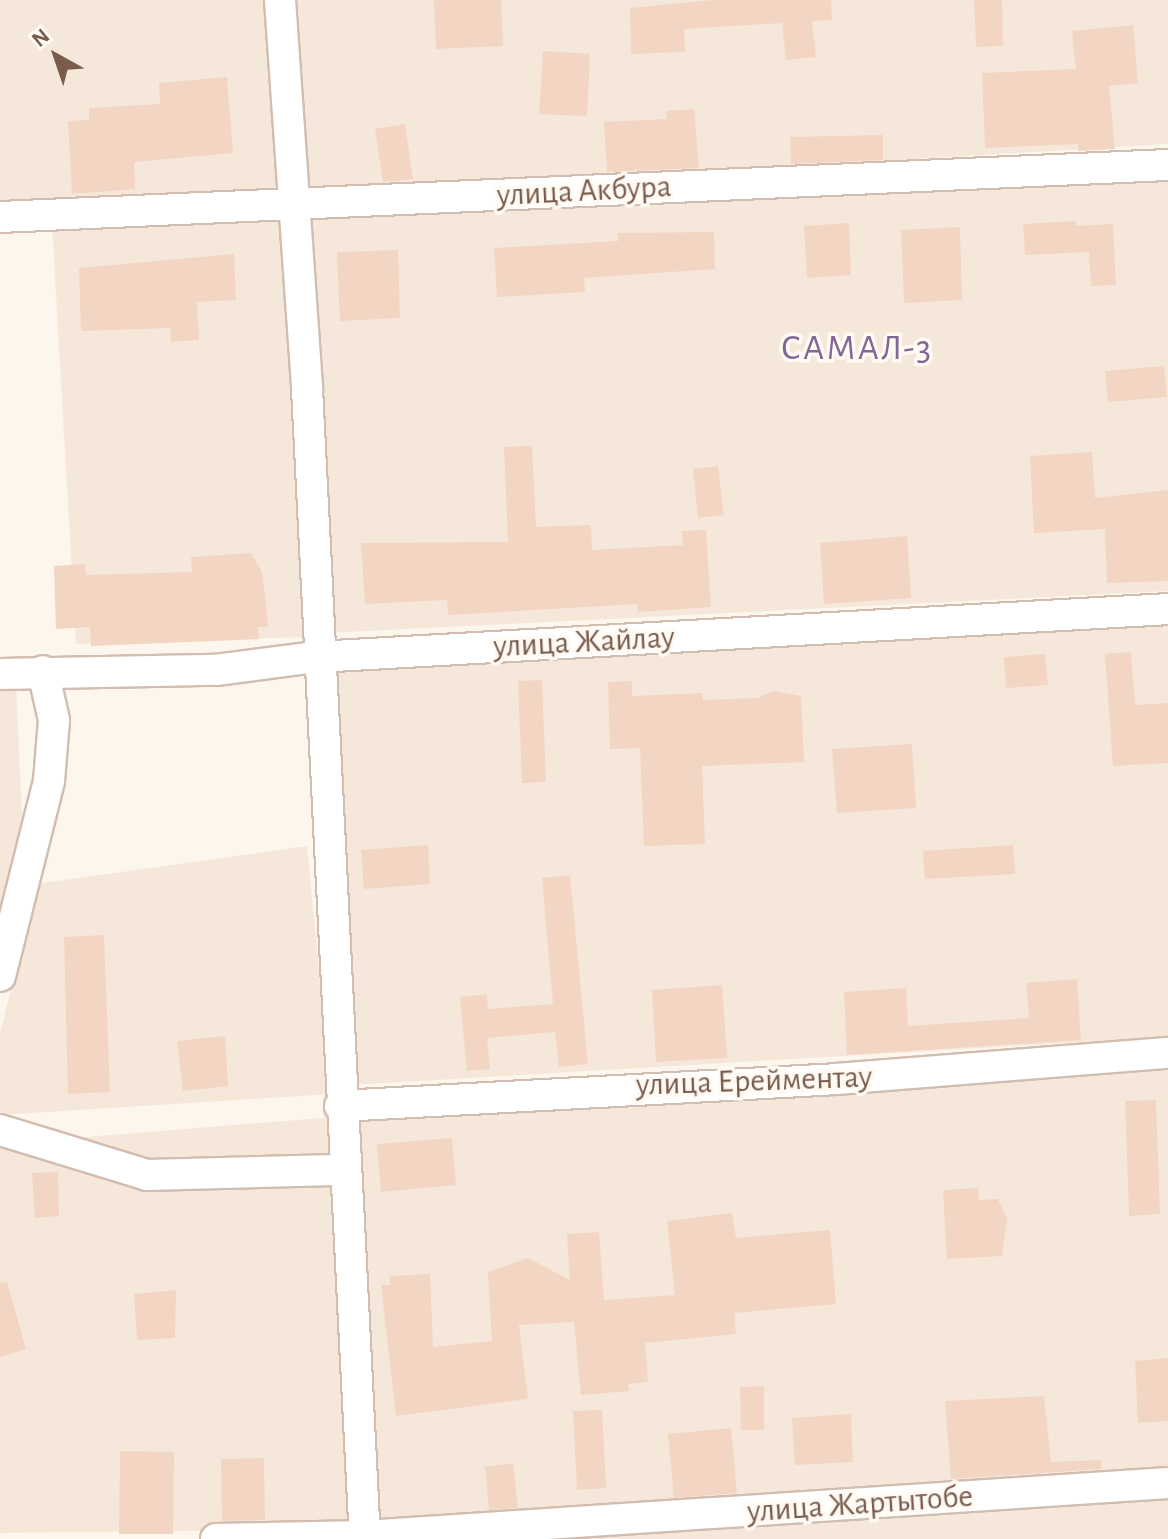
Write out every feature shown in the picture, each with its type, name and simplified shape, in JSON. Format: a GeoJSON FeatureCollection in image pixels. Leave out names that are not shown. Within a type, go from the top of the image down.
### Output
{"type":"FeatureCollection","features":[{"type":"Feature","properties":{"kind":"street"},"geometry":{"type":"LineString","coordinates":[[280,0],[295,204],[316,657],[365,1538]]}},
{"type":"Feature","properties":{"kind":"street","name":"улица Акбура"},"geometry":{"type":"LineString","coordinates":[[0,217],[1168,165]]}},
{"type":"Feature","properties":{"kind":"street","name":"улица Жайлау"},"geometry":{"type":"LineString","coordinates":[[0,674],[216,670],[316,657],[1168,609]]}},
{"type":"Feature","properties":{"kind":"street"},"geometry":{"type":"LineString","coordinates":[[0,976],[49,781],[54,720],[43,671]]}},
{"type":"Feature","properties":{"kind":"street","name":"улица Ерейментау"},"geometry":{"type":"LineString","coordinates":[[340,1106],[867,1077],[1168,1053]]}},
{"type":"Feature","properties":{"kind":"street"},"geometry":{"type":"LineString","coordinates":[[0,1130],[147,1175],[344,1170]]}},
{"type":"Feature","properties":{"kind":"street","name":"улица Жартытобе"},"geometry":{"type":"LineString","coordinates":[[216,1539],[365,1538],[1168,1483]]}},
{"type":"Feature","properties":{"kind":"shaded area"},"geometry":{"type":"Polygon","coordinates":[[[0,0],[277,0],[285,194],[0,206],[0,0]]]}},
{"type":"Feature","properties":{"kind":"shaded area"},"geometry":{"type":"Polygon","coordinates":[[[296,0],[1168,0],[1168,144],[306,195],[296,0]]]}},
{"type":"Feature","properties":{"kind":"shaded area"},"geometry":{"type":"Polygon","coordinates":[[[1168,165],[1168,591],[327,633],[308,213],[1168,165]]]}},
{"type":"Feature","properties":{"kind":"shaded area"},"geometry":{"type":"Polygon","coordinates":[[[288,213],[307,637],[76,644],[52,225],[288,213]]]}},
{"type":"Feature","properties":{"kind":"shaded area"},"geometry":{"type":"Polygon","coordinates":[[[1168,612],[1168,1037],[351,1085],[327,656],[1168,612]]]}},
{"type":"Feature","properties":{"kind":"shaded area"},"geometry":{"type":"Polygon","coordinates":[[[16,681],[23,839],[0,940],[0,682],[16,681]]]}},
{"type":"Feature","properties":{"kind":"shaded area"},"geometry":{"type":"Polygon","coordinates":[[[307,846],[331,1094],[0,1115],[0,1034],[36,884],[307,846]]]}},
{"type":"Feature","properties":{"kind":"shaded area"},"geometry":{"type":"Polygon","coordinates":[[[1168,1054],[1168,1476],[375,1527],[350,1107],[1168,1054]]]}},
{"type":"Feature","properties":{"kind":"shaded area"},"geometry":{"type":"Polygon","coordinates":[[[334,1117],[355,1529],[0,1533],[0,1144],[334,1117]]]}},
{"type":"Feature","properties":{"kind":"shaded area"},"geometry":{"type":"Polygon","coordinates":[[[1168,1491],[1168,1539],[555,1539],[1168,1491]]]}},
{"type":"Feature","properties":{"kind":"building"},"geometry":{"type":"Polygon","coordinates":[[[434,0],[501,0],[503,46],[436,49],[434,0]]]}},
{"type":"Feature","properties":{"kind":"building"},"geometry":{"type":"Polygon","coordinates":[[[713,0],[831,0],[832,20],[812,21],[816,57],[786,60],[782,23],[684,29],[685,52],[631,54],[630,8],[713,0]]]}},
{"type":"Feature","properties":{"kind":"building"},"geometry":{"type":"Polygon","coordinates":[[[974,0],[1002,0],[1003,46],[976,47],[974,0]]]}},
{"type":"Feature","properties":{"kind":"building"},"geometry":{"type":"Polygon","coordinates":[[[1133,25],[1138,83],[1109,86],[1115,149],[1078,151],[1078,144],[985,148],[982,73],[1076,69],[1072,31],[1133,25]]]}},
{"type":"Feature","properties":{"kind":"building"},"geometry":{"type":"Polygon","coordinates":[[[543,51],[590,54],[587,116],[539,114],[543,51]]]}},
{"type":"Feature","properties":{"kind":"building"},"geometry":{"type":"Polygon","coordinates":[[[227,77],[233,153],[134,162],[135,189],[72,194],[68,121],[89,120],[89,108],[160,104],[159,83],[227,77]]]}},
{"type":"Feature","properties":{"kind":"building"},"geometry":{"type":"Polygon","coordinates":[[[694,109],[699,168],[607,172],[604,122],[667,119],[666,111],[694,109]]]}},
{"type":"Feature","properties":{"kind":"building"},"geometry":{"type":"Polygon","coordinates":[[[405,124],[413,179],[383,182],[375,129],[405,124]]]}},
{"type":"Feature","properties":{"kind":"building"},"geometry":{"type":"Polygon","coordinates":[[[883,135],[883,160],[791,164],[790,137],[883,135]]]}},
{"type":"Feature","properties":{"kind":"building"},"geometry":{"type":"Polygon","coordinates":[[[1075,221],[1076,226],[1113,224],[1116,285],[1091,286],[1089,252],[1025,255],[1023,224],[1075,221]]]}},
{"type":"Feature","properties":{"kind":"building"},"geometry":{"type":"Polygon","coordinates":[[[849,223],[851,275],[807,278],[804,226],[849,223]]]}},
{"type":"Feature","properties":{"kind":"building"},"geometry":{"type":"Polygon","coordinates":[[[960,227],[962,300],[904,303],[901,230],[960,227]]]}},
{"type":"Feature","properties":{"kind":"building"},"geometry":{"type":"Polygon","coordinates":[[[714,232],[715,269],[584,278],[585,292],[497,297],[494,248],[618,241],[618,233],[714,232]]]}},
{"type":"Feature","properties":{"kind":"building"},"geometry":{"type":"Polygon","coordinates":[[[398,250],[400,318],[340,321],[337,252],[398,250]]]}},
{"type":"Feature","properties":{"kind":"building"},"geometry":{"type":"Polygon","coordinates":[[[234,254],[236,300],[197,302],[199,340],[171,342],[170,328],[81,331],[79,268],[234,254]]]}},
{"type":"Feature","properties":{"kind":"building"},"geometry":{"type":"Polygon","coordinates":[[[1164,366],[1167,397],[1108,402],[1105,371],[1164,366]]]}},
{"type":"Feature","properties":{"kind":"building"},"geometry":{"type":"Polygon","coordinates":[[[532,446],[536,527],[591,525],[592,550],[683,545],[682,531],[706,530],[711,607],[638,612],[637,604],[448,615],[447,600],[365,604],[361,543],[508,542],[504,447],[532,446]]]}},
{"type":"Feature","properties":{"kind":"building"},"geometry":{"type":"Polygon","coordinates":[[[1092,452],[1095,498],[1168,490],[1168,581],[1107,583],[1105,529],[1034,533],[1030,456],[1092,452]]]}},
{"type":"Feature","properties":{"kind":"building"},"geometry":{"type":"Polygon","coordinates":[[[718,466],[724,515],[698,518],[693,469],[718,466]]]}},
{"type":"Feature","properties":{"kind":"building"},"geometry":{"type":"Polygon","coordinates":[[[907,536],[911,598],[824,604],[820,543],[907,536]]]}},
{"type":"Feature","properties":{"kind":"building"},"geometry":{"type":"Polygon","coordinates":[[[251,553],[262,572],[266,602],[268,627],[258,627],[259,639],[91,646],[90,627],[56,629],[54,566],[85,564],[86,575],[192,572],[191,557],[251,553]]]}},
{"type":"Feature","properties":{"kind":"building"},"geometry":{"type":"Polygon","coordinates":[[[1131,652],[1135,705],[1168,703],[1168,763],[1113,766],[1105,654],[1131,652]]]}},
{"type":"Feature","properties":{"kind":"building"},"geometry":{"type":"Polygon","coordinates":[[[1045,654],[1048,685],[1006,688],[1004,657],[1045,654]]]}},
{"type":"Feature","properties":{"kind":"building"},"geometry":{"type":"Polygon","coordinates":[[[542,680],[546,782],[522,783],[518,681],[542,680]]]}},
{"type":"Feature","properties":{"kind":"building"},"geometry":{"type":"Polygon","coordinates":[[[632,681],[632,696],[703,693],[703,700],[757,698],[773,691],[801,696],[804,762],[702,766],[705,844],[644,846],[640,748],[610,749],[608,682],[632,681]]]}},
{"type":"Feature","properties":{"kind":"building"},"geometry":{"type":"Polygon","coordinates":[[[912,744],[916,808],[837,813],[832,749],[912,744]]]}},
{"type":"Feature","properties":{"kind":"building"},"geometry":{"type":"Polygon","coordinates":[[[428,845],[430,884],[364,889],[361,850],[428,845]]]}},
{"type":"Feature","properties":{"kind":"building"},"geometry":{"type":"Polygon","coordinates":[[[1013,845],[1015,874],[925,879],[923,851],[1013,845]]]}},
{"type":"Feature","properties":{"kind":"building"},"geometry":{"type":"Polygon","coordinates":[[[570,875],[588,1064],[559,1067],[555,1032],[487,1038],[490,1069],[467,1071],[460,997],[487,994],[488,1009],[553,1004],[542,878],[570,875]]]}},
{"type":"Feature","properties":{"kind":"building"},"geometry":{"type":"Polygon","coordinates":[[[104,935],[110,1092],[68,1094],[64,937],[104,935]]]}},
{"type":"Feature","properties":{"kind":"building"},"geometry":{"type":"Polygon","coordinates":[[[1077,979],[1081,1040],[847,1055],[844,992],[906,988],[908,1026],[1029,1018],[1026,983],[1077,979]]]}},
{"type":"Feature","properties":{"kind":"building"},"geometry":{"type":"Polygon","coordinates":[[[722,985],[727,1058],[656,1062],[652,990],[722,985]]]}},
{"type":"Feature","properties":{"kind":"building"},"geometry":{"type":"Polygon","coordinates":[[[225,1036],[228,1086],[183,1091],[177,1041],[225,1036]]]}},
{"type":"Feature","properties":{"kind":"building"},"geometry":{"type":"Polygon","coordinates":[[[1156,1100],[1160,1214],[1129,1216],[1125,1101],[1156,1100]]]}},
{"type":"Feature","properties":{"kind":"building"},"geometry":{"type":"Polygon","coordinates":[[[452,1138],[456,1185],[381,1192],[377,1144],[452,1138]]]}},
{"type":"Feature","properties":{"kind":"building"},"geometry":{"type":"Polygon","coordinates":[[[58,1172],[59,1216],[35,1218],[32,1173],[58,1172]]]}},
{"type":"Feature","properties":{"kind":"building"},"geometry":{"type":"Polygon","coordinates":[[[978,1188],[979,1200],[998,1199],[1007,1219],[1002,1256],[947,1259],[943,1190],[978,1188]]]}},
{"type":"Feature","properties":{"kind":"building"},"geometry":{"type":"Polygon","coordinates":[[[732,1213],[736,1238],[830,1230],[836,1304],[734,1313],[736,1334],[645,1343],[648,1382],[628,1384],[629,1391],[581,1395],[574,1322],[519,1325],[528,1399],[396,1416],[381,1285],[390,1285],[390,1276],[430,1274],[433,1347],[492,1341],[488,1272],[528,1258],[570,1280],[567,1234],[599,1232],[604,1300],[675,1295],[667,1221],[732,1213]]]}},
{"type":"Feature","properties":{"kind":"building"},"geometry":{"type":"Polygon","coordinates":[[[7,1282],[26,1349],[0,1357],[0,1283],[7,1282]]]}},
{"type":"Feature","properties":{"kind":"building"},"geometry":{"type":"Polygon","coordinates":[[[176,1290],[175,1338],[137,1340],[134,1294],[176,1290]]]}},
{"type":"Feature","properties":{"kind":"building"},"geometry":{"type":"Polygon","coordinates":[[[1168,1358],[1168,1421],[1138,1423],[1135,1361],[1168,1358]]]}},
{"type":"Feature","properties":{"kind":"building"},"geometry":{"type":"Polygon","coordinates":[[[764,1386],[764,1430],[741,1430],[740,1387],[764,1386]]]}},
{"type":"Feature","properties":{"kind":"building"},"geometry":{"type":"Polygon","coordinates":[[[1044,1396],[1051,1462],[1101,1460],[1101,1469],[951,1479],[945,1401],[1044,1396]]]}},
{"type":"Feature","properties":{"kind":"building"},"geometry":{"type":"Polygon","coordinates":[[[602,1410],[606,1488],[577,1490],[573,1411],[602,1410]]]}},
{"type":"Feature","properties":{"kind":"building"},"geometry":{"type":"Polygon","coordinates":[[[851,1414],[853,1462],[795,1465],[792,1418],[851,1414]]]}},
{"type":"Feature","properties":{"kind":"building"},"geometry":{"type":"Polygon","coordinates":[[[731,1428],[737,1493],[674,1498],[668,1434],[731,1428]]]}},
{"type":"Feature","properties":{"kind":"building"},"geometry":{"type":"Polygon","coordinates":[[[120,1451],[174,1452],[173,1534],[119,1534],[120,1451]]]}},
{"type":"Feature","properties":{"kind":"building"},"geometry":{"type":"Polygon","coordinates":[[[264,1458],[265,1520],[222,1521],[221,1459],[264,1458]]]}},
{"type":"Feature","properties":{"kind":"building"},"geometry":{"type":"Polygon","coordinates":[[[513,1463],[518,1508],[489,1510],[485,1467],[513,1463]]]}},
{"type":"Feature","properties":{"kind":"district","name":"САМАЛ-3"},"geometry":{"type":"Point","coordinates":[857,349]}}]}
